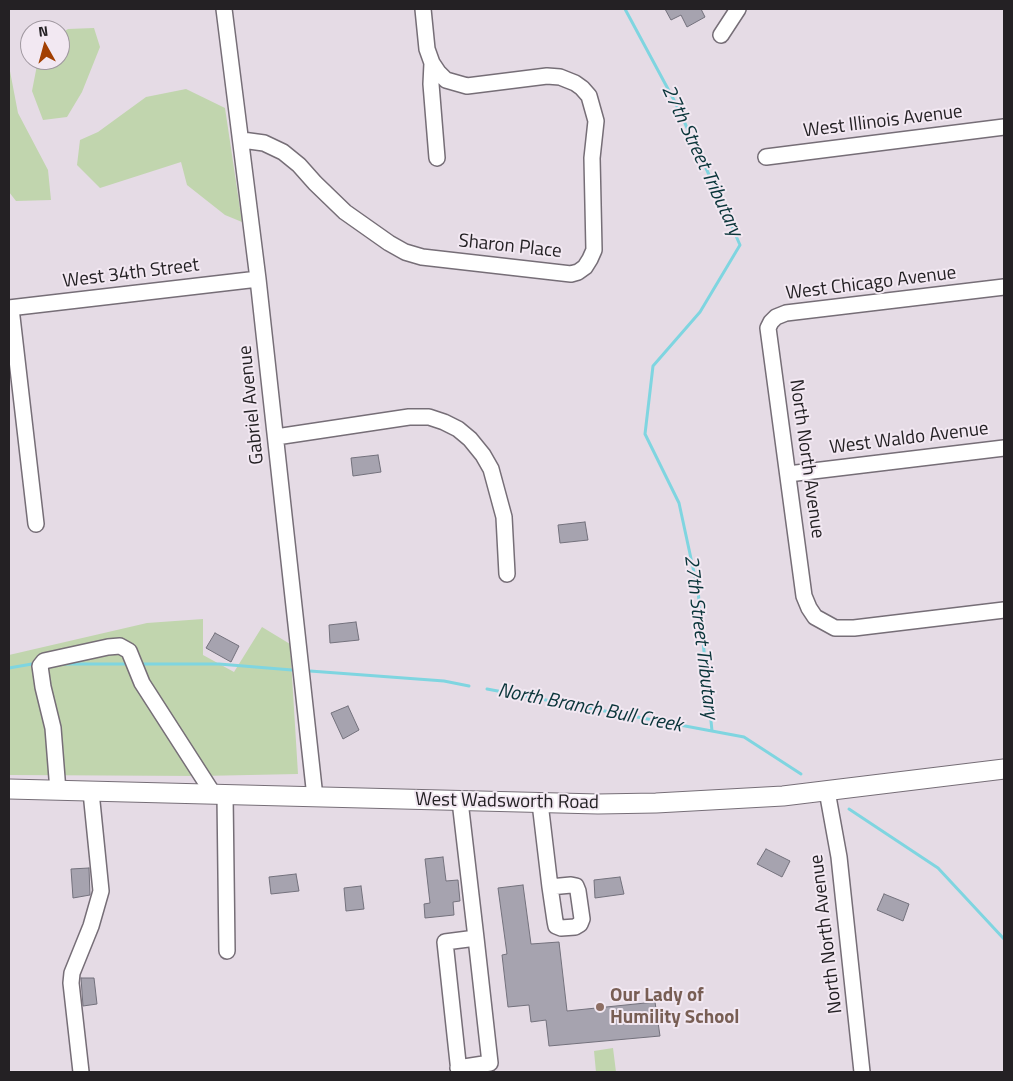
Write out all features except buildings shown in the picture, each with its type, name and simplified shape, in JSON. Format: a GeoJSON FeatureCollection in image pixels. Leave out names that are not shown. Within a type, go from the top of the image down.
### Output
{"type":"FeatureCollection","features":[{"type":"Feature","properties":{"kind":"main road","name":"West Wadsworth Road"},"geometry":{"type":"LineString","coordinates":[[9,789],[540,803],[656,803],[783,796],[1004,769]]}},
{"type":"Feature","properties":{"kind":"street","name":"Gabriel Avenue"},"geometry":{"type":"LineString","coordinates":[[224,9],[242,140],[315,797]]}},
{"type":"Feature","properties":{"kind":"street","name":"Sharon Place"},"geometry":{"type":"LineString","coordinates":[[242,140],[264,142],[283,152],[299,165],[345,212],[405,252],[422,257],[570,274],[578,272],[585,267],[594,250],[592,158],[596,121],[589,96],[575,83],[560,77],[547,76],[467,86],[446,80],[432,63],[427,49],[423,9]]}},
{"type":"Feature","properties":{"kind":"street"},"geometry":{"type":"LineString","coordinates":[[721,35],[738,9]]}},
{"type":"Feature","properties":{"kind":"street","name":"Sharon Place"},"geometry":{"type":"LineString","coordinates":[[432,63],[431,84],[437,158]]}},
{"type":"Feature","properties":{"kind":"street","name":"West Illinois Avenue"},"geometry":{"type":"LineString","coordinates":[[766,157],[1004,128]]}},
{"type":"Feature","properties":{"kind":"street","name":"West 34th Street"},"geometry":{"type":"LineString","coordinates":[[10,308],[258,279]]}},
{"type":"Feature","properties":{"kind":"street","name":"West Chicago Avenue"},"geometry":{"type":"LineString","coordinates":[[771,348],[768,328],[770,322],[786,313],[1004,287]]}},
{"type":"Feature","properties":{"kind":"street"},"geometry":{"type":"LineString","coordinates":[[10,308],[36,524]]}},
{"type":"Feature","properties":{"kind":"street","name":"North North Avenue"},"geometry":{"type":"LineString","coordinates":[[771,348],[804,596],[815,617],[835,628],[854,628],[1004,610]]}},
{"type":"Feature","properties":{"kind":"street"},"geometry":{"type":"LineString","coordinates":[[276,437],[409,417],[428,417],[458,429],[470,439],[483,455],[491,470],[504,517],[508,574]]}},
{"type":"Feature","properties":{"kind":"street","name":"West Waldo Avenue"},"geometry":{"type":"LineString","coordinates":[[788,474],[1004,448]]}},
{"type":"Feature","properties":{"kind":"street"},"geometry":{"type":"LineString","coordinates":[[58,791],[53,728],[40,666],[44,661],[120,646],[129,651],[142,683],[219,795],[226,951]]}},
{"type":"Feature","properties":{"kind":"street","name":"North North Avenue"},"geometry":{"type":"LineString","coordinates":[[827,791],[839,857],[862,1072]]}},
{"type":"Feature","properties":{"kind":"street"},"geometry":{"type":"LineString","coordinates":[[81,1072],[71,983],[72,973],[91,926],[100,891],[91,792]]}},
{"type":"Feature","properties":{"kind":"street"},"geometry":{"type":"LineString","coordinates":[[460,801],[476,938],[490,1063],[459,1070],[445,942],[476,938]]}},
{"type":"Feature","properties":{"kind":"street"},"geometry":{"type":"LineString","coordinates":[[540,803],[550,887]]}},
{"type":"Feature","properties":{"kind":"green space"},"geometry":{"type":"Polygon","coordinates":[[[94,28],[100,47],[82,92],[67,117],[43,120],[32,91],[36,70],[70,70],[70,29],[94,28]]]}},
{"type":"Feature","properties":{"kind":"green space"},"geometry":{"type":"Polygon","coordinates":[[[9,66],[18,113],[48,170],[51,200],[16,201],[9,192],[9,66]]]}},
{"type":"Feature","properties":{"kind":"green space"},"geometry":{"type":"Polygon","coordinates":[[[186,89],[225,108],[242,222],[225,215],[187,185],[181,162],[100,188],[77,165],[80,140],[98,132],[146,97],[186,89]]]}},
{"type":"Feature","properties":{"kind":"green space"},"geometry":{"type":"Polygon","coordinates":[[[203,619],[203,655],[234,672],[262,627],[290,644],[298,774],[201,776],[9,775],[9,655],[147,623],[203,619]]]}},
{"type":"Feature","properties":{"kind":"green space"},"geometry":{"type":"Polygon","coordinates":[[[613,1048],[616,1072],[596,1072],[594,1051],[613,1048]]]}},
{"type":"Feature","properties":{"kind":"waterway","name":"27th Street Tributary"},"geometry":{"type":"LineString","coordinates":[[625,9],[675,102],[740,245],[700,312],[653,366],[645,434],[679,503],[698,591],[712,731]]}},
{"type":"Feature","properties":{"kind":"waterway","name":"North Branch Bull Creek"},"geometry":{"type":"LineString","coordinates":[[9,668],[32,664]]}},
{"type":"Feature","properties":{"kind":"waterway","name":"North Branch Bull Creek"},"geometry":{"type":"LineString","coordinates":[[60,664],[125,664]]}},
{"type":"Feature","properties":{"kind":"waterway","name":"North Branch Bull Creek"},"geometry":{"type":"LineString","coordinates":[[143,664],[219,664],[292,670]]}},
{"type":"Feature","properties":{"kind":"waterway","name":"North Branch Bull Creek"},"geometry":{"type":"LineString","coordinates":[[310,671],[444,681],[469,686]]}},
{"type":"Feature","properties":{"kind":"waterway","name":"North Branch Bull Creek"},"geometry":{"type":"LineString","coordinates":[[487,689],[744,737],[801,774]]}},
{"type":"Feature","properties":{"kind":"waterway","name":"North Branch Bull Creek"},"geometry":{"type":"LineString","coordinates":[[849,809],[938,868],[1004,939]]}},
{"type":"Feature","properties":{"kind":"place","name":"Our Lady of Humility School"},"geometry":{"type":"Point","coordinates":[600,1007]}}]}
